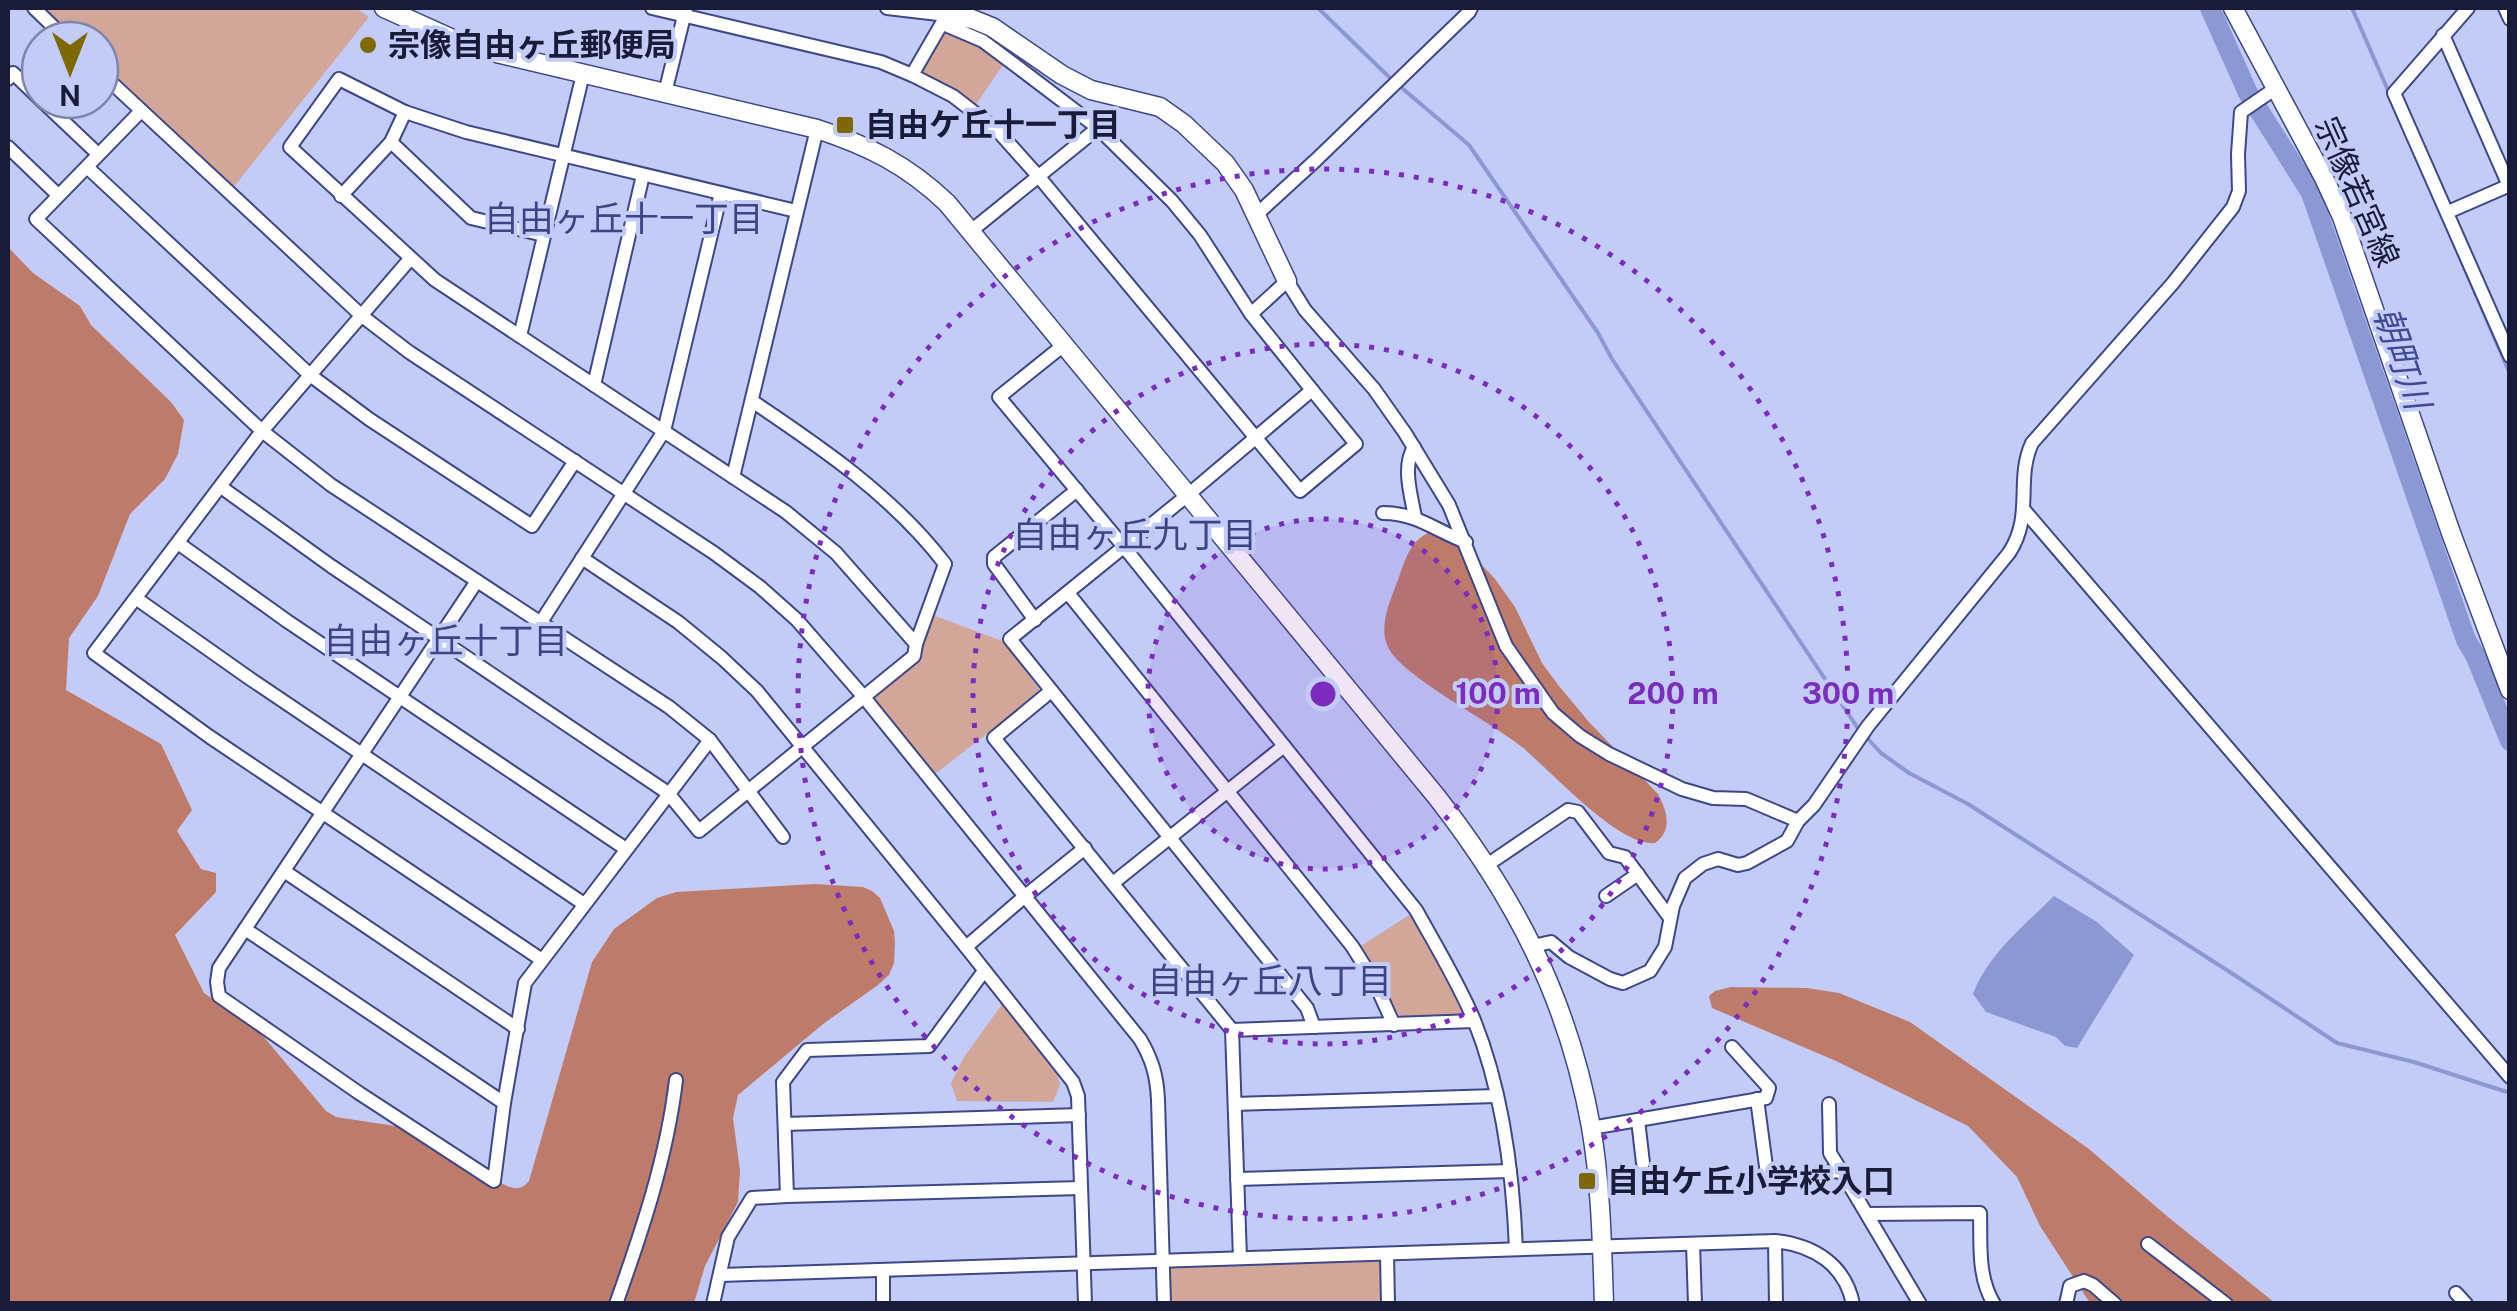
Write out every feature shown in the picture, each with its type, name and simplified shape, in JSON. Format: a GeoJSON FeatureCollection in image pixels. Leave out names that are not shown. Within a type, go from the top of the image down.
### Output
{"type":"FeatureCollection","features":[{"type":"Feature","properties":{"kind":"street"},"geometry":{"type":"LineString","coordinates":[[384,8],[420,16],[457,41],[488,51],[856,141],[926,182],[947,203],[1436,796],[1487,865],[1532,946],[1570,1041],[1591,1128],[1604,1304]]}},
{"type":"Feature","properties":{"kind":"street"},"geometry":{"type":"LineString","coordinates":[[652,8],[685,11],[881,62],[953,96],[997,130],[1039,177],[1300,492],[1356,444],[1251,314],[1200,235],[1172,201],[1098,128],[947,15]]}},
{"type":"Feature","properties":{"kind":"street"},"geometry":{"type":"LineString","coordinates":[[887,8],[972,19],[992,27],[1091,90],[1144,101],[1184,124],[1225,163],[1244,190],[1304,310],[1374,389],[1414,447],[1450,505],[1506,646],[1554,714],[1609,754],[1682,789],[1713,798],[1746,798],[1798,820]]}},
{"type":"Feature","properties":{"kind":"street"},"geometry":{"type":"LineString","coordinates":[[1255,216],[1438,44],[1471,8]]}},
{"type":"Feature","properties":{"kind":"street","name":"宗像若宮線"},"geometry":{"type":"LineString","coordinates":[[2233,8],[2342,217],[2450,533],[2507,678]]}},
{"type":"Feature","properties":{"kind":"street"},"geometry":{"type":"LineString","coordinates":[[2468,8],[2394,93],[2510,356]]}},
{"type":"Feature","properties":{"kind":"street"},"geometry":{"type":"LineString","coordinates":[[665,93],[685,11]]}},
{"type":"Feature","properties":{"kind":"street"},"geometry":{"type":"LineString","coordinates":[[912,75],[947,15]]}},
{"type":"Feature","properties":{"kind":"street"},"geometry":{"type":"LineString","coordinates":[[2443,35],[2509,186],[2448,212]]}},
{"type":"Feature","properties":{"kind":"street"},"geometry":{"type":"LineString","coordinates":[[520,336],[583,74]]}},
{"type":"Feature","properties":{"kind":"street"},"geometry":{"type":"LineString","coordinates":[[796,210],[466,132],[405,112],[338,79],[290,148],[436,280],[786,512],[836,553],[916,644]]}},
{"type":"Feature","properties":{"kind":"street"},"geometry":{"type":"LineString","coordinates":[[1532,946],[1551,942],[1610,979],[1623,982],[1650,971],[1665,947],[1678,890],[1685,878],[1702,864],[1718,859],[1738,865],[1787,841],[1798,820],[1814,805],[1868,726],[2019,538],[2025,458],[2032,443],[2234,208],[2239,191],[2241,112],[2276,88]]}},
{"type":"Feature","properties":{"kind":"street"},"geometry":{"type":"LineString","coordinates":[[120,91],[362,316],[409,352],[760,587],[796,620],[863,696],[1151,1057],[1157,1077],[1164,1304]]}},
{"type":"Feature","properties":{"kind":"street"},"geometry":{"type":"LineString","coordinates":[[141,111],[36,220],[262,431],[331,486],[669,707],[710,740],[782,837]]}},
{"type":"Feature","properties":{"kind":"street"},"geometry":{"type":"LineString","coordinates":[[342,196],[391,142],[405,112]]}},
{"type":"Feature","properties":{"kind":"street"},"geometry":{"type":"LineString","coordinates":[[63,120],[98,154]]}},
{"type":"Feature","properties":{"kind":"street"},"geometry":{"type":"LineString","coordinates":[[971,231],[1098,128]]}},
{"type":"Feature","properties":{"kind":"street"},"geometry":{"type":"LineString","coordinates":[[733,476],[816,129]]}},
{"type":"Feature","properties":{"kind":"street"},"geometry":{"type":"LineString","coordinates":[[391,142],[471,218],[544,235]]}},
{"type":"Feature","properties":{"kind":"street"},"geometry":{"type":"LineString","coordinates":[[8,147],[58,196]]}},
{"type":"Feature","properties":{"kind":"street"},"geometry":{"type":"LineString","coordinates":[[87,167],[310,376],[532,526],[575,461]]}},
{"type":"Feature","properties":{"kind":"street"},"geometry":{"type":"LineString","coordinates":[[594,385],[644,175]]}},
{"type":"Feature","properties":{"kind":"street"},"geometry":{"type":"LineString","coordinates":[[541,622],[664,431],[721,193]]}},
{"type":"Feature","properties":{"kind":"street"},"geometry":{"type":"LineString","coordinates":[[410,259],[262,431],[94,653],[210,738],[542,960]]}},
{"type":"Feature","properties":{"kind":"street"},"geometry":{"type":"LineString","coordinates":[[1251,314],[1287,281]]}},
{"type":"Feature","properties":{"kind":"street"},"geometry":{"type":"LineString","coordinates":[[1065,344],[999,397],[1416,910],[1474,1021],[1496,1096],[1510,1170],[1516,1250]]}},
{"type":"Feature","properties":{"kind":"street"},"geometry":{"type":"LineString","coordinates":[[1312,390],[1010,639],[1308,1008],[1314,1027]]}},
{"type":"Feature","properties":{"kind":"street"},"geometry":{"type":"LineString","coordinates":[[220,487],[668,793],[699,831],[914,656],[945,564],[866,482],[752,401]]}},
{"type":"Feature","properties":{"kind":"street"},"geometry":{"type":"LineString","coordinates":[[1414,447],[1410,453],[1409,488],[1414,517]]}},
{"type":"Feature","properties":{"kind":"street"},"geometry":{"type":"LineString","coordinates":[[1035,620],[994,564],[994,557],[1077,490]]}},
{"type":"Feature","properties":{"kind":"street"},"geometry":{"type":"LineString","coordinates":[[2024,510],[2510,1077]]}},
{"type":"Feature","properties":{"kind":"street"},"geometry":{"type":"LineString","coordinates":[[1383,512],[1414,517],[1466,542]]}},
{"type":"Feature","properties":{"kind":"street"},"geometry":{"type":"LineString","coordinates":[[178,543],[626,849]]}},
{"type":"Feature","properties":{"kind":"street"},"geometry":{"type":"LineString","coordinates":[[582,558],[678,622],[757,691],[1073,1082],[1078,1096],[1086,1304]]}},
{"type":"Feature","properties":{"kind":"street"},"geometry":{"type":"LineString","coordinates":[[477,582],[219,968],[218,996],[494,1182],[525,983],[710,740]]}},
{"type":"Feature","properties":{"kind":"street"},"geometry":{"type":"LineString","coordinates":[[1068,593],[1352,946],[1394,1025]]}},
{"type":"Feature","properties":{"kind":"street"},"geometry":{"type":"LineString","coordinates":[[137,599],[584,904]]}},
{"type":"Feature","properties":{"kind":"street"},"geometry":{"type":"LineString","coordinates":[[1051,692],[994,738],[1232,1030],[1240,1258]]}},
{"type":"Feature","properties":{"kind":"street"},"geometry":{"type":"LineString","coordinates":[[1113,883],[1284,746]]}},
{"type":"Feature","properties":{"kind":"street"},"geometry":{"type":"LineString","coordinates":[[1487,865],[1568,810],[1578,812],[1609,852],[1626,858],[1670,918]]}},
{"type":"Feature","properties":{"kind":"street"},"geometry":{"type":"LineString","coordinates":[[966,947],[1085,848]]}},
{"type":"Feature","properties":{"kind":"street"},"geometry":{"type":"LineString","coordinates":[[284,871],[518,1029]]}},
{"type":"Feature","properties":{"kind":"street"},"geometry":{"type":"LineString","coordinates":[[1606,896],[1638,874]]}},
{"type":"Feature","properties":{"kind":"street"},"geometry":{"type":"LineString","coordinates":[[245,929],[504,1103]]}},
{"type":"Feature","properties":{"kind":"street"},"geometry":{"type":"LineString","coordinates":[[787,1196],[783,1082],[807,1050],[929,1046],[984,972]]}},
{"type":"Feature","properties":{"kind":"street"},"geometry":{"type":"LineString","coordinates":[[1232,1030],[1474,1021]]}},
{"type":"Feature","properties":{"kind":"street"},"geometry":{"type":"LineString","coordinates":[[1591,1128],[1766,1098],[1769,1088],[1732,1046]]}},
{"type":"Feature","properties":{"kind":"street"},"geometry":{"type":"LineString","coordinates":[[616,1304],[662,1158],[676,1080]]}},
{"type":"Feature","properties":{"kind":"street"},"geometry":{"type":"LineString","coordinates":[[1234,1104],[1496,1096]]}},
{"type":"Feature","properties":{"kind":"street"},"geometry":{"type":"LineString","coordinates":[[1757,1099],[1768,1174]]}},
{"type":"Feature","properties":{"kind":"street"},"geometry":{"type":"LineString","coordinates":[[1830,1104],[1830,1153],[1920,1304]]}},
{"type":"Feature","properties":{"kind":"street"},"geometry":{"type":"LineString","coordinates":[[785,1124],[1079,1115]]}},
{"type":"Feature","properties":{"kind":"street"},"geometry":{"type":"LineString","coordinates":[[1638,1120],[1643,1163]]}},
{"type":"Feature","properties":{"kind":"street"},"geometry":{"type":"LineString","coordinates":[[1237,1179],[1510,1170]]}},
{"type":"Feature","properties":{"kind":"street"},"geometry":{"type":"LineString","coordinates":[[1794,1180],[1841,1171]]}},
{"type":"Feature","properties":{"kind":"street"},"geometry":{"type":"LineString","coordinates":[[714,1304],[728,1238],[752,1198],[1081,1188]]}},
{"type":"Feature","properties":{"kind":"street"},"geometry":{"type":"LineString","coordinates":[[1868,1214],[1980,1213],[1982,1276],[1994,1304]]}},
{"type":"Feature","properties":{"kind":"street"},"geometry":{"type":"LineString","coordinates":[[721,1275],[1775,1240],[1808,1248],[1828,1259],[1850,1289],[1852,1304]]}},
{"type":"Feature","properties":{"kind":"street"},"geometry":{"type":"LineString","coordinates":[[1775,1240],[1776,1304]]}},
{"type":"Feature","properties":{"kind":"street"},"geometry":{"type":"LineString","coordinates":[[1693,1244],[1695,1304]]}},
{"type":"Feature","properties":{"kind":"street"},"geometry":{"type":"LineString","coordinates":[[2148,1244],[2226,1304]]}},
{"type":"Feature","properties":{"kind":"street"},"geometry":{"type":"LineString","coordinates":[[1386,1254],[1388,1304]]}},
{"type":"Feature","properties":{"kind":"street"},"geometry":{"type":"LineString","coordinates":[[883,1270],[883,1304]]}},
{"type":"Feature","properties":{"kind":"street"},"geometry":{"type":"LineString","coordinates":[[2066,1304],[2070,1286],[2084,1281],[2115,1304]]}},
{"type":"Feature","properties":{"kind":"shaded area"},"geometry":{"type":"Polygon","coordinates":[[[45,8],[355,8],[369,17],[233,188],[120,80],[120,20],[57,20],[45,8]]]}},
{"type":"Feature","properties":{"kind":"shaded area"},"geometry":{"type":"Polygon","coordinates":[[[943,31],[981,44],[1005,62],[975,106],[921,74],[919,68],[943,31]]]}},
{"type":"Feature","properties":{"kind":"shaded area"},"geometry":{"type":"Polygon","coordinates":[[[8,247],[33,273],[80,306],[91,325],[171,402],[184,420],[178,454],[165,479],[130,514],[98,596],[69,638],[66,690],[161,744],[192,810],[177,831],[201,869],[216,873],[216,892],[175,935],[204,993],[258,1030],[326,1111],[336,1117],[421,1130],[443,1138],[503,1184],[520,1188],[529,1181],[592,962],[614,929],[657,898],[676,892],[815,884],[863,887],[880,898],[894,931],[894,963],[889,975],[738,1095],[733,1118],[740,1171],[738,1202],[705,1266],[694,1303],[8,1303],[8,247]]]}},
{"type":"Feature","properties":{"kind":"shaded area"},"geometry":{"type":"Polygon","coordinates":[[[1437,530],[1451,532],[1495,579],[1559,686],[1658,794],[1667,820],[1661,838],[1655,843],[1640,841],[1604,820],[1522,747],[1396,659],[1384,629],[1390,601],[1412,546],[1437,530]]]}},
{"type":"Feature","properties":{"kind":"shaded area"},"geometry":{"type":"Polygon","coordinates":[[[933,615],[1005,642],[1041,692],[935,774],[870,696],[917,658],[933,615]]]}},
{"type":"Feature","properties":{"kind":"shaded area"},"geometry":{"type":"Polygon","coordinates":[[[1411,914],[1466,1013],[1464,1017],[1401,1018],[1359,947],[1411,914]]]}},
{"type":"Feature","properties":{"kind":"shaded area"},"geometry":{"type":"Polygon","coordinates":[[[1731,987],[1807,988],[1839,993],[1910,1022],[2089,1149],[2275,1303],[2090,1303],[2040,1226],[2017,1177],[1968,1126],[1836,1061],[1712,1008],[1709,996],[1731,987]]]}},
{"type":"Feature","properties":{"kind":"shaded area"},"geometry":{"type":"Polygon","coordinates":[[[1003,1003],[1055,1065],[1060,1085],[1053,1102],[957,1101],[951,1083],[964,1057],[1003,1003]]]}},
{"type":"Feature","properties":{"kind":"shaded area"},"geometry":{"type":"Polygon","coordinates":[[[1380,1261],[1381,1303],[1170,1303],[1169,1267],[1380,1261]]]}},
{"type":"Feature","properties":{"kind":"water"},"geometry":{"type":"Polygon","coordinates":[[[2054,896],[2097,922],[2134,955],[2077,1048],[1986,1012],[1973,994],[1998,953],[2054,896]]]}},
{"type":"Feature","properties":{"kind":"waterway"},"geometry":{"type":"LineString","coordinates":[[1318,8],[1389,77],[1469,145],[1598,333],[1857,727],[1881,753],[1909,773],[1968,804],[2337,1043],[2414,1062],[2510,1093]]}},
{"type":"Feature","properties":{"kind":"waterway","name":"朝町川"},"geometry":{"type":"LineString","coordinates":[[2210,8],[2248,93],[2311,193],[2466,640],[2510,741]]}},
{"type":"Feature","properties":{"kind":"waterway"},"geometry":{"type":"LineString","coordinates":[[2352,8],[2390,95]]}},
{"type":"Feature","properties":{"kind":"waterway"},"geometry":{"type":"LineString","coordinates":[[2449,232],[2510,374]]}},
{"type":"Feature","properties":{"kind":"place","name":"宗像自由ヶ丘郵便局"},"geometry":{"type":"Point","coordinates":[368,45]}},
{"type":"Feature","properties":{"kind":"place","name":"自由ケ丘十一丁目"},"geometry":{"type":"Point","coordinates":[845,125]}},
{"type":"Feature","properties":{"kind":"place","name":"自由ケ丘小学校入口"},"geometry":{"type":"Point","coordinates":[1587,1181]}},
{"type":"Feature","properties":{"kind":"district","name":"自由ヶ丘十一丁目"},"geometry":{"type":"Point","coordinates":[624,219]}},
{"type":"Feature","properties":{"kind":"district","name":"自由ヶ丘九丁目"},"geometry":{"type":"Point","coordinates":[1135,535]}},
{"type":"Feature","properties":{"kind":"district","name":"自由ヶ丘十丁目"},"geometry":{"type":"Point","coordinates":[446,641]}},
{"type":"Feature","properties":{"kind":"district","name":"自由ヶ丘八丁目"},"geometry":{"type":"Point","coordinates":[1270,981]}}]}
